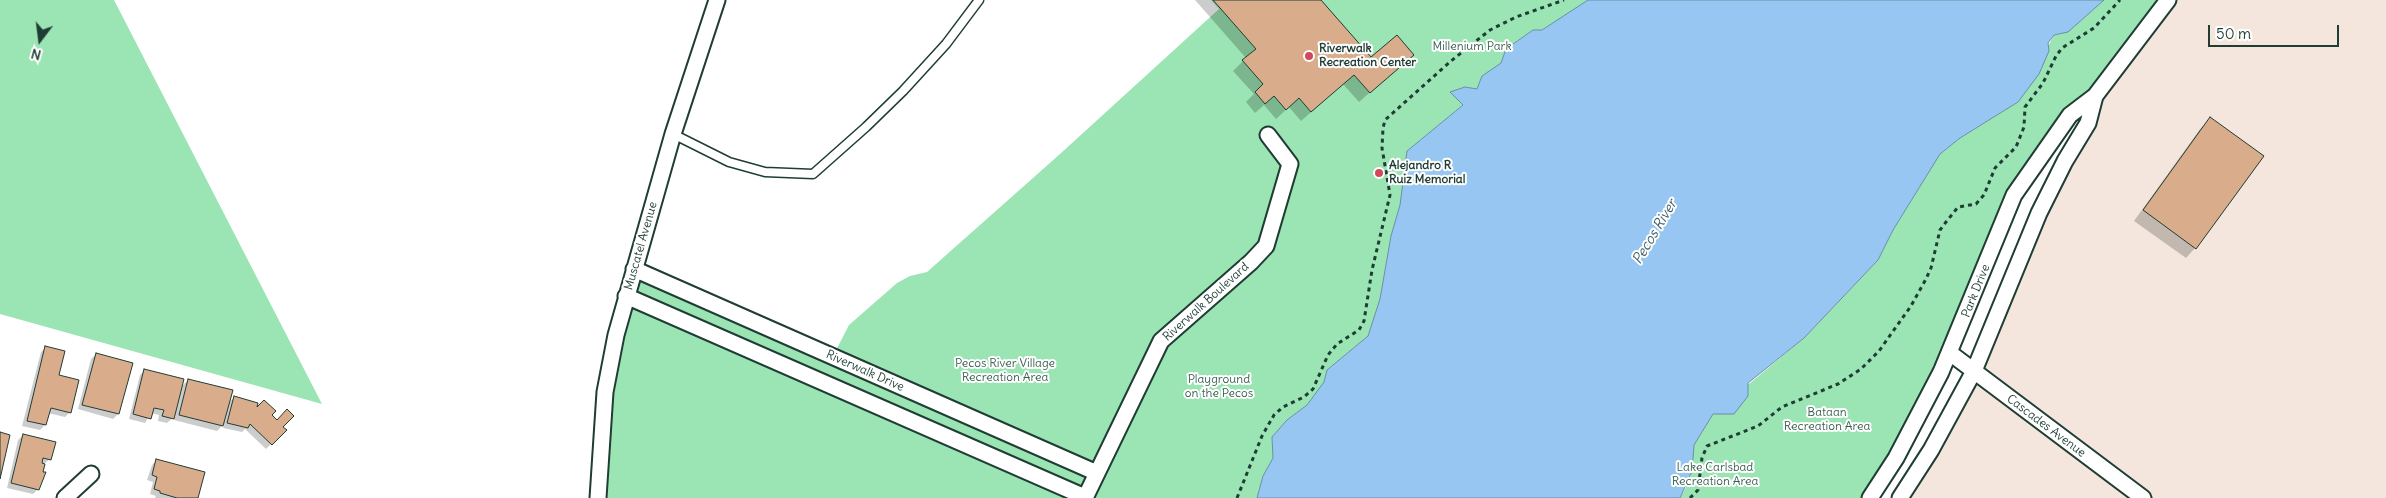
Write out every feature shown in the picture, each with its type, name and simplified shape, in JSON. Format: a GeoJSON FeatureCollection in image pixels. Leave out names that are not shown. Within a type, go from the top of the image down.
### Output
{"type":"FeatureCollection","features":[{"type":"Feature","properties":{"kind":"street","name":"Muscatel Avenue"},"geometry":{"type":"LineString","coordinates":[[598,498],[605,392],[616,335],[673,134],[717,0]]}},
{"type":"Feature","properties":{"kind":"street","name":"Park Drive"},"geometry":{"type":"LineString","coordinates":[[1870,498],[1896,458],[1950,353],[2014,195],[2070,115],[2096,96],[2168,0]]}},
{"type":"Feature","properties":{"kind":"street","name":"Park Drive"},"geometry":{"type":"LineString","coordinates":[[1900,498],[1931,450],[1974,371],[2040,213],[2065,161],[2088,123],[2096,96]]}},
{"type":"Feature","properties":{"kind":"street","name":"Riverwalk Boulevard"},"geometry":{"type":"LineString","coordinates":[[1085,498],[1161,340],[1251,262],[1266,246],[1290,164],[1268,135]]}},
{"type":"Feature","properties":{"kind":"street","name":"Riverwalk Drive"},"geometry":{"type":"LineString","coordinates":[[634,269],[1097,473]]}},
{"type":"Feature","properties":{"kind":"street"},"geometry":{"type":"LineString","coordinates":[[626,296],[1085,498]]}},
{"type":"Feature","properties":{"kind":"street","name":"Cascades Avenue"},"geometry":{"type":"LineString","coordinates":[[1950,353],[2143,498]]}},
{"type":"Feature","properties":{"kind":"street"},"geometry":{"type":"LineString","coordinates":[[831,386],[843,362]]}},
{"type":"Feature","properties":{"kind":"street"},"geometry":{"type":"LineString","coordinates":[[65,498],[91,474]]}},
{"type":"Feature","properties":{"kind":"lane"},"geometry":{"type":"LineString","coordinates":[[673,134],[714,156],[765,172],[813,174],[903,91],[946,44],[978,0]]}},
{"type":"Feature","properties":{"kind":"path"},"geometry":{"type":"LineString","coordinates":[[1237,498],[1262,436],[1274,415],[1304,397],[1313,389],[1328,355],[1337,344],[1359,330],[1364,321],[1372,270],[1390,195],[1382,148],[1382,128],[1386,120],[1451,61],[1490,30],[1516,17],[1564,0]]}},
{"type":"Feature","properties":{"kind":"path"},"geometry":{"type":"LineString","coordinates":[[1696,498],[1702,458],[1707,446],[1758,426],[1782,408],[1850,378],[1879,351],[1902,320],[1926,279],[1931,268],[1940,230],[1958,208],[1976,204],[1984,195],[1995,168],[2016,147],[2024,127],[2025,107],[2044,83],[2056,56],[2062,48],[2094,28],[2120,0]]}},
{"type":"Feature","properties":{"kind":"path"},"geometry":{"type":"LineString","coordinates":[[1690,498],[1698,490]]}},
{"type":"Feature","properties":{"kind":"shaded area"},"geometry":{"type":"Polygon","coordinates":[[[2168,0],[2386,0],[2386,498],[1900,498],[1931,450],[2095,96],[2168,0]]]}},
{"type":"Feature","properties":{"kind":"green space"},"geometry":{"type":"Polygon","coordinates":[[[0,0],[114,0],[322,404],[0,314],[0,0]]]}},
{"type":"Feature","properties":{"kind":"green space","name":"Pecos River Village Recreation Area"},"geometry":{"type":"Polygon","coordinates":[[[1211,0],[1588,0],[1542,30],[1533,30],[1506,49],[1501,63],[1482,76],[1477,89],[1465,87],[1450,92],[1463,105],[1407,151],[1400,205],[1391,236],[1380,299],[1368,336],[1327,370],[1324,382],[1307,405],[1287,420],[1272,437],[1273,458],[1263,476],[1257,498],[598,498],[601,434],[634,269],[833,356],[849,325],[897,283],[910,276],[927,272],[1219,9],[1211,0]]]}},
{"type":"Feature","properties":{"kind":"green space","name":"Bataan Recreation Area"},"geometry":{"type":"Polygon","coordinates":[[[2104,0],[2168,0],[2070,115],[2014,195],[1950,353],[1870,498],[1680,498],[1690,480],[1694,445],[1713,414],[1804,338],[1878,260],[1893,230],[1940,154],[1960,138],[2018,102],[2054,35],[2068,32],[2104,0]]]}},
{"type":"Feature","properties":{"kind":"water","name":"Pecos River"},"geometry":{"type":"Polygon","coordinates":[[[1588,0],[2104,0],[2068,32],[2054,35],[2048,43],[2049,51],[2039,74],[2018,102],[1960,138],[1940,154],[1893,230],[1878,260],[1804,338],[1748,383],[1748,396],[1734,414],[1713,414],[1694,445],[1692,471],[1680,498],[1257,498],[1263,476],[1273,458],[1272,437],[1287,420],[1307,405],[1324,382],[1327,370],[1368,336],[1380,299],[1391,236],[1400,205],[1407,151],[1463,105],[1450,92],[1465,87],[1477,89],[1482,76],[1501,63],[1506,49],[1533,30],[1542,30],[1588,0]]]}},
{"type":"Feature","properties":{"kind":"building","name":"Riverwalk Recreation Center"},"geometry":{"type":"Polygon","coordinates":[[[1213,0],[1321,0],[1371,57],[1397,35],[1414,55],[1370,93],[1354,75],[1311,112],[1299,98],[1286,110],[1274,96],[1265,104],[1255,92],[1263,84],[1242,60],[1256,49],[1213,0]]]}},
{"type":"Feature","properties":{"kind":"building"},"geometry":{"type":"Polygon","coordinates":[[[2210,117],[2264,156],[2196,249],[2143,210],[2210,117]]]}},
{"type":"Feature","properties":{"kind":"building"},"geometry":{"type":"Polygon","coordinates":[[[45,346],[65,351],[59,375],[79,380],[71,413],[51,408],[46,425],[27,421],[45,346]]]}},
{"type":"Feature","properties":{"kind":"building"},"geometry":{"type":"Polygon","coordinates":[[[96,353],[133,363],[119,414],[82,405],[96,353]]]}},
{"type":"Feature","properties":{"kind":"building"},"geometry":{"type":"Polygon","coordinates":[[[144,369],[184,379],[174,419],[162,416],[164,410],[154,408],[151,419],[133,414],[144,369]]]}},
{"type":"Feature","properties":{"kind":"building"},"geometry":{"type":"Polygon","coordinates":[[[188,379],[233,390],[223,426],[179,415],[188,379]]]}},
{"type":"Feature","properties":{"kind":"building"},"geometry":{"type":"Polygon","coordinates":[[[234,396],[258,403],[257,407],[264,400],[276,411],[272,415],[277,420],[287,409],[294,416],[283,427],[287,430],[272,445],[250,424],[248,428],[227,423],[234,396]]]}},
{"type":"Feature","properties":{"kind":"building"},"geometry":{"type":"Polygon","coordinates":[[[0,432],[10,435],[0,479],[0,432]]]}},
{"type":"Feature","properties":{"kind":"building"},"geometry":{"type":"Polygon","coordinates":[[[23,434],[56,442],[51,460],[43,458],[42,463],[45,464],[43,472],[46,472],[39,490],[11,483],[23,434]]]}},
{"type":"Feature","properties":{"kind":"building"},"geometry":{"type":"Polygon","coordinates":[[[156,459],[205,472],[198,498],[177,498],[160,493],[160,491],[154,489],[157,477],[152,475],[156,459]]]}},
{"type":"Feature","properties":{"kind":"place","name":"Riverwalk Recreation Center"},"geometry":{"type":"Point","coordinates":[1309,56]}},
{"type":"Feature","properties":{"kind":"place","name":"Alejandro R Ruiz Memorial"},"geometry":{"type":"Point","coordinates":[1379,173]}},
{"type":"Feature","properties":{"kind":"park label","name":"Millenium Park"},"geometry":{"type":"Point","coordinates":[1472,47]}},
{"type":"Feature","properties":{"kind":"park label","name":"Playground on the Pecos"},"geometry":{"type":"Point","coordinates":[1219,387]}},
{"type":"Feature","properties":{"kind":"park label","name":"Lake Carlsbad Recreation Area"},"geometry":{"type":"Point","coordinates":[1715,475]}}]}
